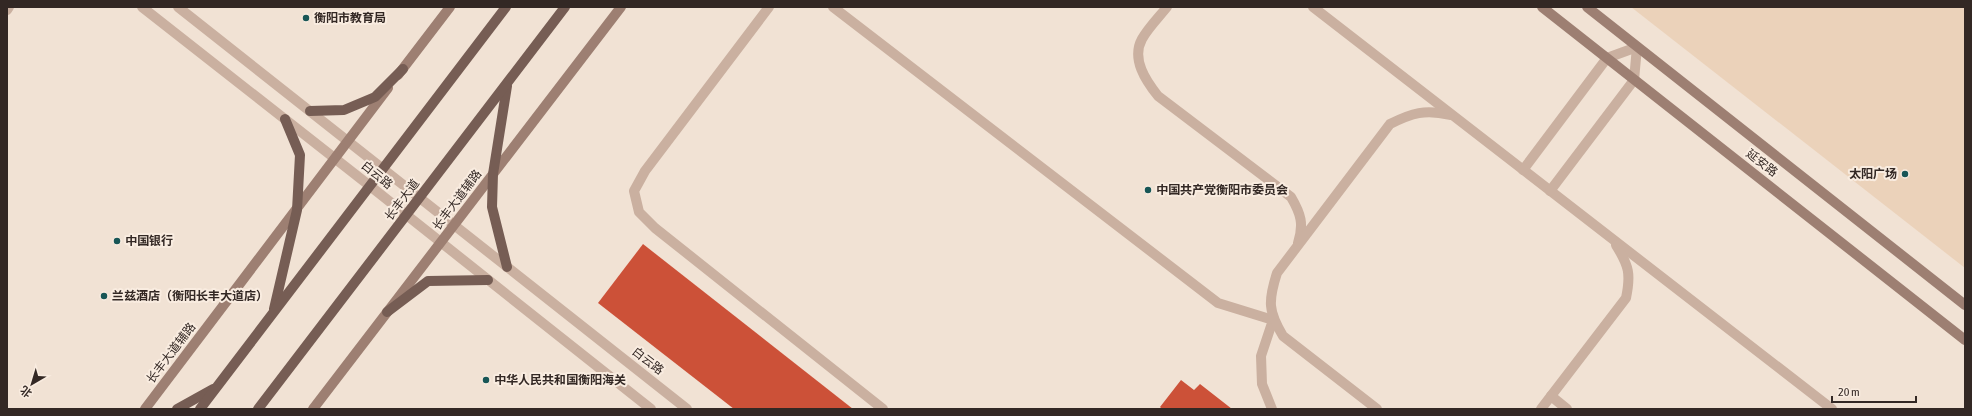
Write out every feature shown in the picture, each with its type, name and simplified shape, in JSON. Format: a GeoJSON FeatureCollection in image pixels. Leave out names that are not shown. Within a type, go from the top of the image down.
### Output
{"type":"FeatureCollection","features":[{"type":"Feature","properties":{"kind":"main road","name":"长丰大道辅路"},"geometry":{"type":"LineString","coordinates":[[145,409],[450,7]]}},
{"type":"Feature","properties":{"kind":"main road"},"geometry":{"type":"LineString","coordinates":[[200,409],[506,7]]}},
{"type":"Feature","properties":{"kind":"main road","name":"长丰大道"},"geometry":{"type":"LineString","coordinates":[[258,409],[566,7]]}},
{"type":"Feature","properties":{"kind":"main road","name":"长丰大道辅路"},"geometry":{"type":"LineString","coordinates":[[313,409],[621,7]]}},
{"type":"Feature","properties":{"kind":"main road","name":"延安路"},"geometry":{"type":"LineString","coordinates":[[1542,7],[1965,340]]}},
{"type":"Feature","properties":{"kind":"main road","name":"延安路"},"geometry":{"type":"LineString","coordinates":[[1587,7],[1965,305]]}},
{"type":"Feature","properties":{"kind":"main road"},"geometry":{"type":"LineString","coordinates":[[310,112],[344,110],[375,97],[403,69]]}},
{"type":"Feature","properties":{"kind":"main road"},"geometry":{"type":"LineString","coordinates":[[507,84],[493,174],[492,207],[507,267]]}},
{"type":"Feature","properties":{"kind":"main road"},"geometry":{"type":"LineString","coordinates":[[273,313],[297,210],[300,155],[285,119]]}},
{"type":"Feature","properties":{"kind":"main road"},"geometry":{"type":"LineString","coordinates":[[387,312],[428,281],[488,280]]}},
{"type":"Feature","properties":{"kind":"main road"},"geometry":{"type":"LineString","coordinates":[[177,409],[216,387]]}},
{"type":"Feature","properties":{"kind":"street","name":"白云路"},"geometry":{"type":"LineString","coordinates":[[142,7],[336,158],[651,409]]}},
{"type":"Feature","properties":{"kind":"street","name":"白云路"},"geometry":{"type":"LineString","coordinates":[[178,7],[687,409]]}},
{"type":"Feature","properties":{"kind":"street"},"geometry":{"type":"LineString","coordinates":[[768,7],[645,171],[634,191],[639,212],[655,228],[883,409]]}},
{"type":"Feature","properties":{"kind":"street"},"geometry":{"type":"LineString","coordinates":[[833,7],[1218,303],[1273,320]]}},
{"type":"Feature","properties":{"kind":"street"},"geometry":{"type":"LineString","coordinates":[[1167,7],[1141,40],[1138,59],[1144,80],[1158,96],[1291,197],[1300,214],[1301,233],[1296,249]]}},
{"type":"Feature","properties":{"kind":"street"},"geometry":{"type":"LineString","coordinates":[[1313,7],[1832,409]]}},
{"type":"Feature","properties":{"kind":"street"},"geometry":{"type":"LineString","coordinates":[[1523,170],[1607,58],[1637,47],[1634,80],[1550,191]]}},
{"type":"Feature","properties":{"kind":"street"},"geometry":{"type":"LineString","coordinates":[[1377,409],[1283,336],[1273,320],[1270,296],[1277,273],[1390,124],[1407,115],[1432,111],[1454,116]]}},
{"type":"Feature","properties":{"kind":"street"},"geometry":{"type":"LineString","coordinates":[[1541,409],[1626,298],[1630,278],[1624,258],[1612,238]]}},
{"type":"Feature","properties":{"kind":"street"},"geometry":{"type":"LineString","coordinates":[[1272,409],[1262,384],[1261,356],[1273,320]]}},
{"type":"Feature","properties":{"kind":"street"},"geometry":{"type":"LineString","coordinates":[[1811,393],[1822,409]]}},
{"type":"Feature","properties":{"kind":"street"},"geometry":{"type":"LineString","coordinates":[[1551,396],[1567,409]]}},
{"type":"Feature","properties":{"kind":"shaded area","name":"太阳广场"},"geometry":{"type":"Polygon","coordinates":[[[1631,7],[1965,7],[1965,268],[1631,7]]]}},
{"type":"Feature","properties":{"kind":"building"},"geometry":{"type":"Polygon","coordinates":[[[643,244],[853,409],[734,409],[598,303],[643,244]]]}},
{"type":"Feature","properties":{"kind":"building"},"geometry":{"type":"Polygon","coordinates":[[[1181,380],[1194,390],[1200,384],[1232,409],[1162,409],[1160,407],[1181,380]]]}},
{"type":"Feature","properties":{"kind":"place","name":"衡阳市教育局"},"geometry":{"type":"Point","coordinates":[306,18]}},
{"type":"Feature","properties":{"kind":"place","name":"太阳广场"},"geometry":{"type":"Point","coordinates":[1905,174]}},
{"type":"Feature","properties":{"kind":"place","name":"中国共产党衡阳市委员会"},"geometry":{"type":"Point","coordinates":[1148,190]}},
{"type":"Feature","properties":{"kind":"place","name":"中国银行"},"geometry":{"type":"Point","coordinates":[117,241]}},
{"type":"Feature","properties":{"kind":"place","name":"兰兹酒店（衡阳长丰大道店）"},"geometry":{"type":"Point","coordinates":[104,296]}},
{"type":"Feature","properties":{"kind":"place","name":"中华人民共和国衡阳海关"},"geometry":{"type":"Point","coordinates":[486,380]}}]}
